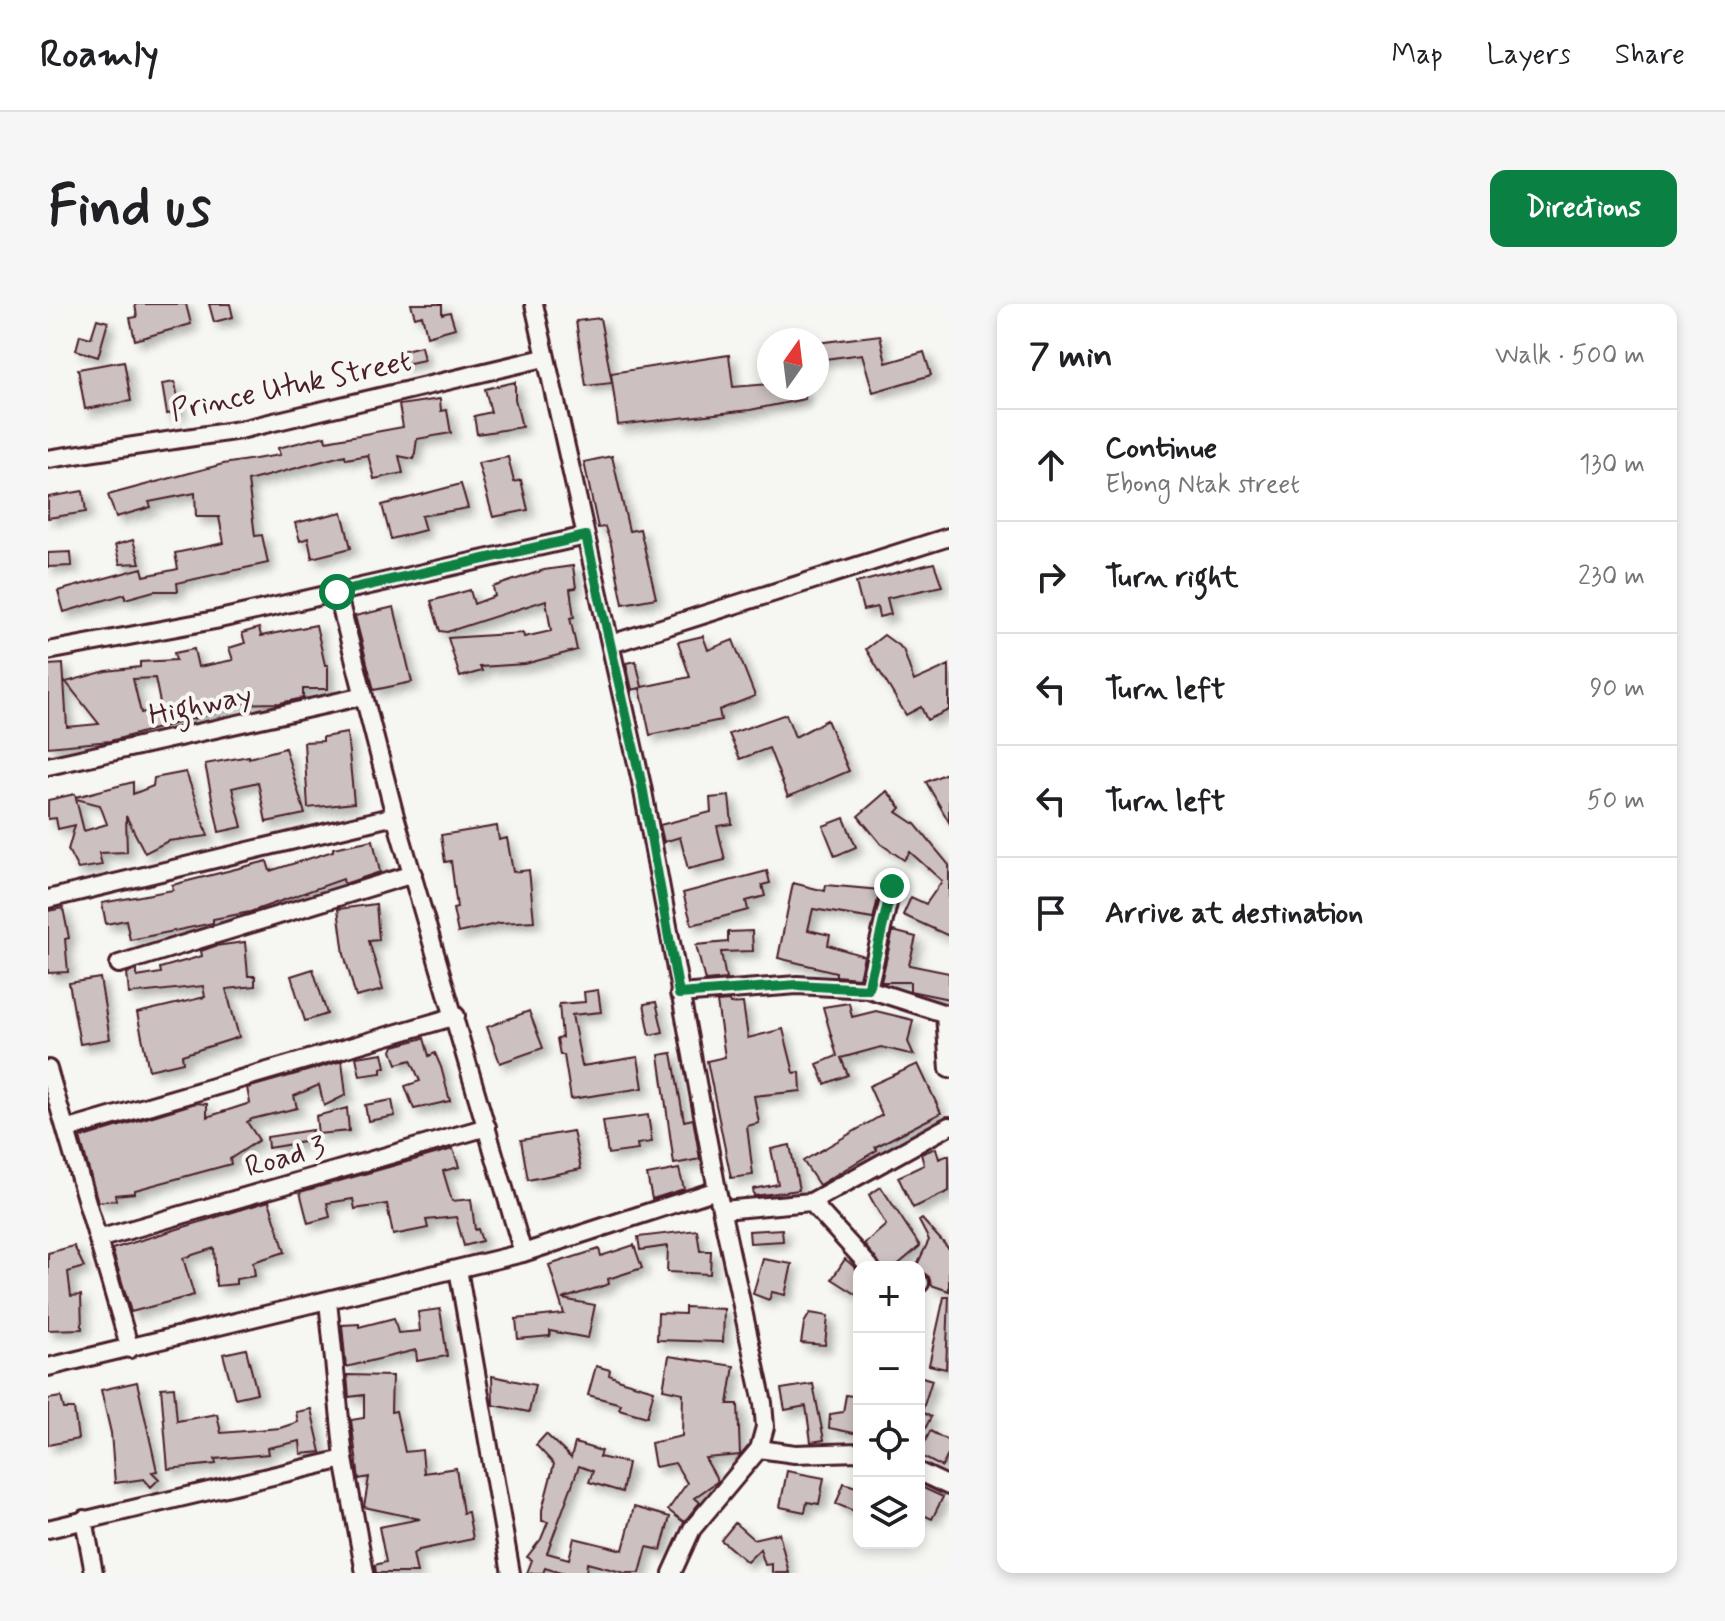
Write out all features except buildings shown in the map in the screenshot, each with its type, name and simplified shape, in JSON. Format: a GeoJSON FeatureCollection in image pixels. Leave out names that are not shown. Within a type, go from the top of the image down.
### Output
{"type":"FeatureCollection","features":[{"type":"Feature","properties":{"kind":"street"},"geometry":{"type":"LineString","coordinates":[[534,304],[642,786],[717,1190],[763,1403],[765,1427],[759,1449],[692,1529],[672,1573]]}},
{"type":"Feature","properties":{"kind":"street","name":"Prince Utuk Street"},"geometry":{"type":"LineString","coordinates":[[48,459],[240,430],[544,358]]}},
{"type":"Feature","properties":{"kind":"street"},"geometry":{"type":"LineString","coordinates":[[48,651],[215,620],[586,536]]}},
{"type":"Feature","properties":{"kind":"street"},"geometry":{"type":"LineString","coordinates":[[611,644],[949,537]]}},
{"type":"Feature","properties":{"kind":"street"},"geometry":{"type":"LineString","coordinates":[[337,592],[395,816],[523,1253]]}},
{"type":"Feature","properties":{"kind":"street","name":"Highway"},"geometry":{"type":"LineString","coordinates":[[48,766],[364,696]]}},
{"type":"Feature","properties":{"kind":"street"},"geometry":{"type":"LineString","coordinates":[[48,899],[395,816]]}},
{"type":"Feature","properties":{"kind":"street"},"geometry":{"type":"LineString","coordinates":[[119,964],[413,874]]}},
{"type":"Feature","properties":{"kind":"street"},"geometry":{"type":"LineString","coordinates":[[868,989],[892,886]]}},
{"type":"Feature","properties":{"kind":"street"},"geometry":{"type":"LineString","coordinates":[[679,994],[797,985],[868,989],[947,1015],[949,1069]]}},
{"type":"Feature","properties":{"kind":"street"},"geometry":{"type":"LineString","coordinates":[[66,1130],[456,1016]]}},
{"type":"Feature","properties":{"kind":"street"},"geometry":{"type":"LineString","coordinates":[[48,1069],[130,1349]]}},
{"type":"Feature","properties":{"kind":"street"},"geometry":{"type":"LineString","coordinates":[[723,1210],[811,1202],[949,1126]]}},
{"type":"Feature","properties":{"kind":"street","name":"Road 3"},"geometry":{"type":"LineString","coordinates":[[98,1239],[487,1127]]}},
{"type":"Feature","properties":{"kind":"street"},"geometry":{"type":"LineString","coordinates":[[48,1367],[523,1253],[717,1190]]}},
{"type":"Feature","properties":{"kind":"street"},"geometry":{"type":"LineString","coordinates":[[811,1202],[865,1261]]}},
{"type":"Feature","properties":{"kind":"street"},"geometry":{"type":"LineString","coordinates":[[458,1269],[511,1573]]}},
{"type":"Feature","properties":{"kind":"street"},"geometry":{"type":"LineString","coordinates":[[328,1301],[344,1459],[365,1573]]}},
{"type":"Feature","properties":{"kind":"street"},"geometry":{"type":"LineString","coordinates":[[759,1449],[795,1454],[853,1452]]}},
{"type":"Feature","properties":{"kind":"street"},"geometry":{"type":"LineString","coordinates":[[48,1529],[344,1459]]}},
{"type":"Feature","properties":{"kind":"street"},"geometry":{"type":"LineString","coordinates":[[925,1475],[949,1486]]}},
{"type":"Feature","properties":{"kind":"street"},"geometry":{"type":"LineString","coordinates":[[84,1519],[94,1573]]}},
{"type":"Feature","properties":{"kind":"route"},"geometry":{"type":"LineString","coordinates":[[337,592],[586,536],[642,786],[679,994],[797,985],[868,989],[892,886]]}}]}
